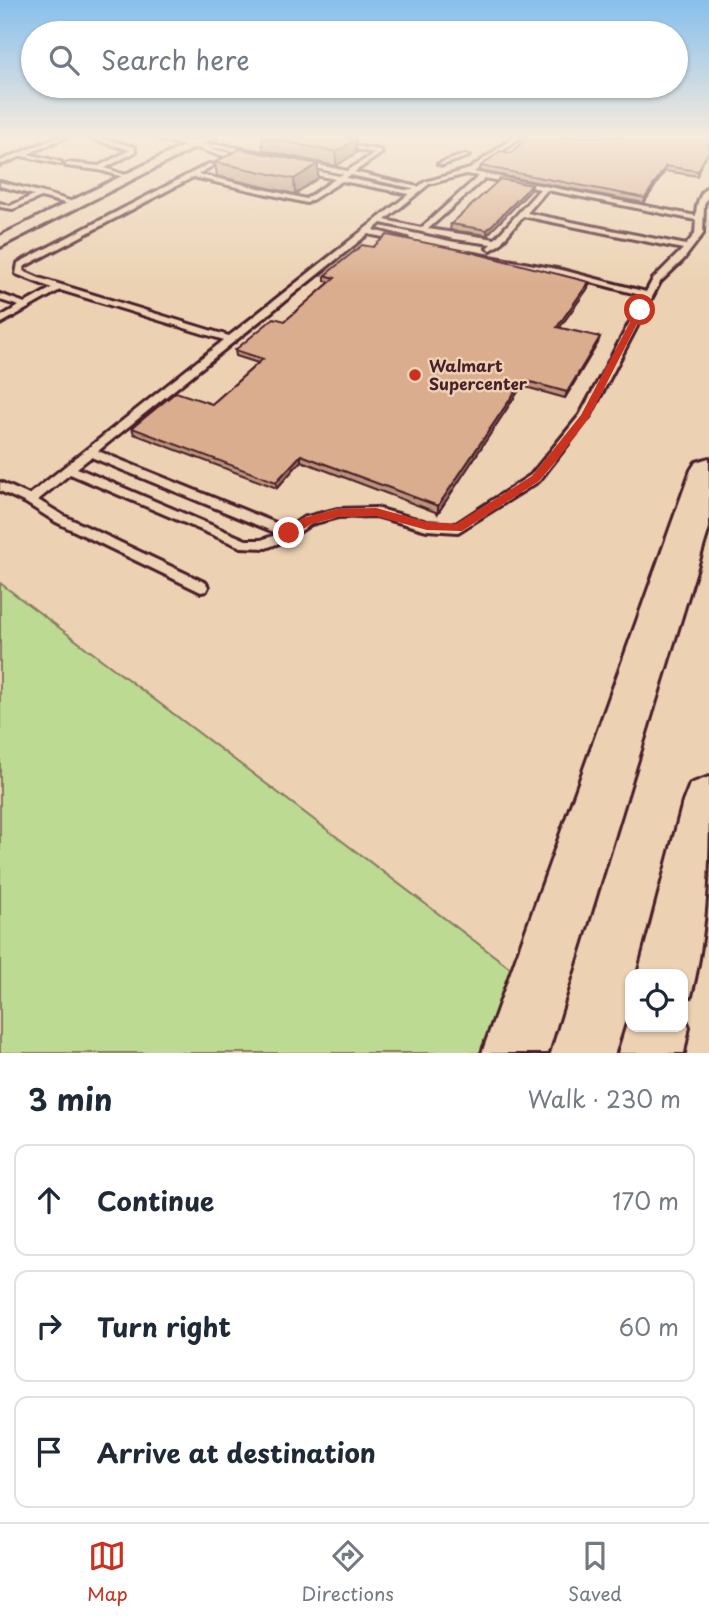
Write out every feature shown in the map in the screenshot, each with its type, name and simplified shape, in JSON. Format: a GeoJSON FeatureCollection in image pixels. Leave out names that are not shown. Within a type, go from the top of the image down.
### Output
{"type":"FeatureCollection","features":[{"type":"Feature","properties":{"kind":"highway"},"geometry":{"type":"LineString","coordinates":[[515,1053],[709,470]]}},
{"type":"Feature","properties":{"kind":"highway"},"geometry":{"type":"LineString","coordinates":[[670,969],[709,802]]}},
{"type":"Feature","properties":{"kind":"highway"},"geometry":{"type":"LineString","coordinates":[[651,1053],[656,1032]]}},
{"type":"Feature","properties":{"kind":"street"},"geometry":{"type":"LineString","coordinates":[[0,242],[113,186]]}},
{"type":"Feature","properties":{"kind":"lane"},"geometry":{"type":"LineString","coordinates":[[9,186],[77,204]]}},
{"type":"Feature","properties":{"kind":"lane"},"geometry":{"type":"LineString","coordinates":[[171,186],[19,268],[23,275],[232,340]]}},
{"type":"Feature","properties":{"kind":"lane"},"geometry":{"type":"LineString","coordinates":[[241,186],[307,201],[328,186]]}},
{"type":"Feature","properties":{"kind":"lane"},"geometry":{"type":"LineString","coordinates":[[378,186],[405,192],[417,191]]}},
{"type":"Feature","properties":{"kind":"lane"},"geometry":{"type":"LineString","coordinates":[[411,186],[417,191]]}},
{"type":"Feature","properties":{"kind":"lane"},"geometry":{"type":"LineString","coordinates":[[30,500],[423,186]]}},
{"type":"Feature","properties":{"kind":"lane"},"geometry":{"type":"LineString","coordinates":[[423,230],[472,186]]}},
{"type":"Feature","properties":{"kind":"lane"},"geometry":{"type":"LineString","coordinates":[[536,186],[700,219]]}},
{"type":"Feature","properties":{"kind":"lane"},"geometry":{"type":"LineString","coordinates":[[484,256],[545,188]]}},
{"type":"Feature","properties":{"kind":"lane"},"geometry":{"type":"LineString","coordinates":[[68,469],[245,544],[262,545],[289,533],[307,521],[338,513],[376,512],[427,526],[458,528],[536,478],[585,416],[656,281],[699,234],[700,205],[709,188]]}},
{"type":"Feature","properties":{"kind":"lane"},"geometry":{"type":"LineString","coordinates":[[0,205],[11,208],[42,194]]}},
{"type":"Feature","properties":{"kind":"lane"},"geometry":{"type":"LineString","coordinates":[[522,214],[688,248]]}},
{"type":"Feature","properties":{"kind":"lane"},"geometry":{"type":"LineString","coordinates":[[380,221],[497,242]]}},
{"type":"Feature","properties":{"kind":"lane"},"geometry":{"type":"LineString","coordinates":[[367,231],[407,240]]}},
{"type":"Feature","properties":{"kind":"lane"},"geometry":{"type":"LineString","coordinates":[[460,252],[562,272],[649,295]]}},
{"type":"Feature","properties":{"kind":"lane"},"geometry":{"type":"LineString","coordinates":[[0,321],[59,287]]}},
{"type":"Feature","properties":{"kind":"lane"},"geometry":{"type":"LineString","coordinates":[[0,297],[26,306]]}},
{"type":"Feature","properties":{"kind":"lane"},"geometry":{"type":"LineString","coordinates":[[90,452],[289,533]]}},
{"type":"Feature","properties":{"kind":"lane"},"geometry":{"type":"LineString","coordinates":[[0,486],[30,500],[60,519],[201,587]]}},
{"type":"Feature","properties":{"kind":"green space"},"geometry":{"type":"Polygon","coordinates":[[[0,583],[537,988],[515,1053],[0,1053],[0,583]]]}},
{"type":"Feature","properties":{"kind":"building"},"geometry":{"type":"Polygon","coordinates":[[[492,186],[531,186],[487,230],[451,224],[492,186]]]}},
{"type":"Feature","properties":{"kind":"building"},"geometry":{"type":"Polygon","coordinates":[[[584,186],[653,186],[645,198],[584,186]]]}},
{"type":"Feature","properties":{"kind":"building","name":"Walmart Supercenter"},"geometry":{"type":"Polygon","coordinates":[[[387,235],[466,251],[589,282],[557,327],[600,337],[567,392],[523,380],[438,506],[301,455],[276,482],[132,428],[176,392],[212,404],[263,359],[235,350],[274,318],[285,321],[335,278],[325,275],[362,245],[373,247],[387,235]]]}},
{"type":"Feature","properties":{"kind":"place","name":"Walmart Supercenter"},"geometry":{"type":"Point","coordinates":[415,375]}},
{"type":"Feature","properties":{"kind":"route"},"geometry":{"type":"LineString","coordinates":[[289,533],[307,521],[338,513],[376,512],[442,529],[458,528],[471,517],[536,478],[554,457],[585,416],[640,310]]}}]}
